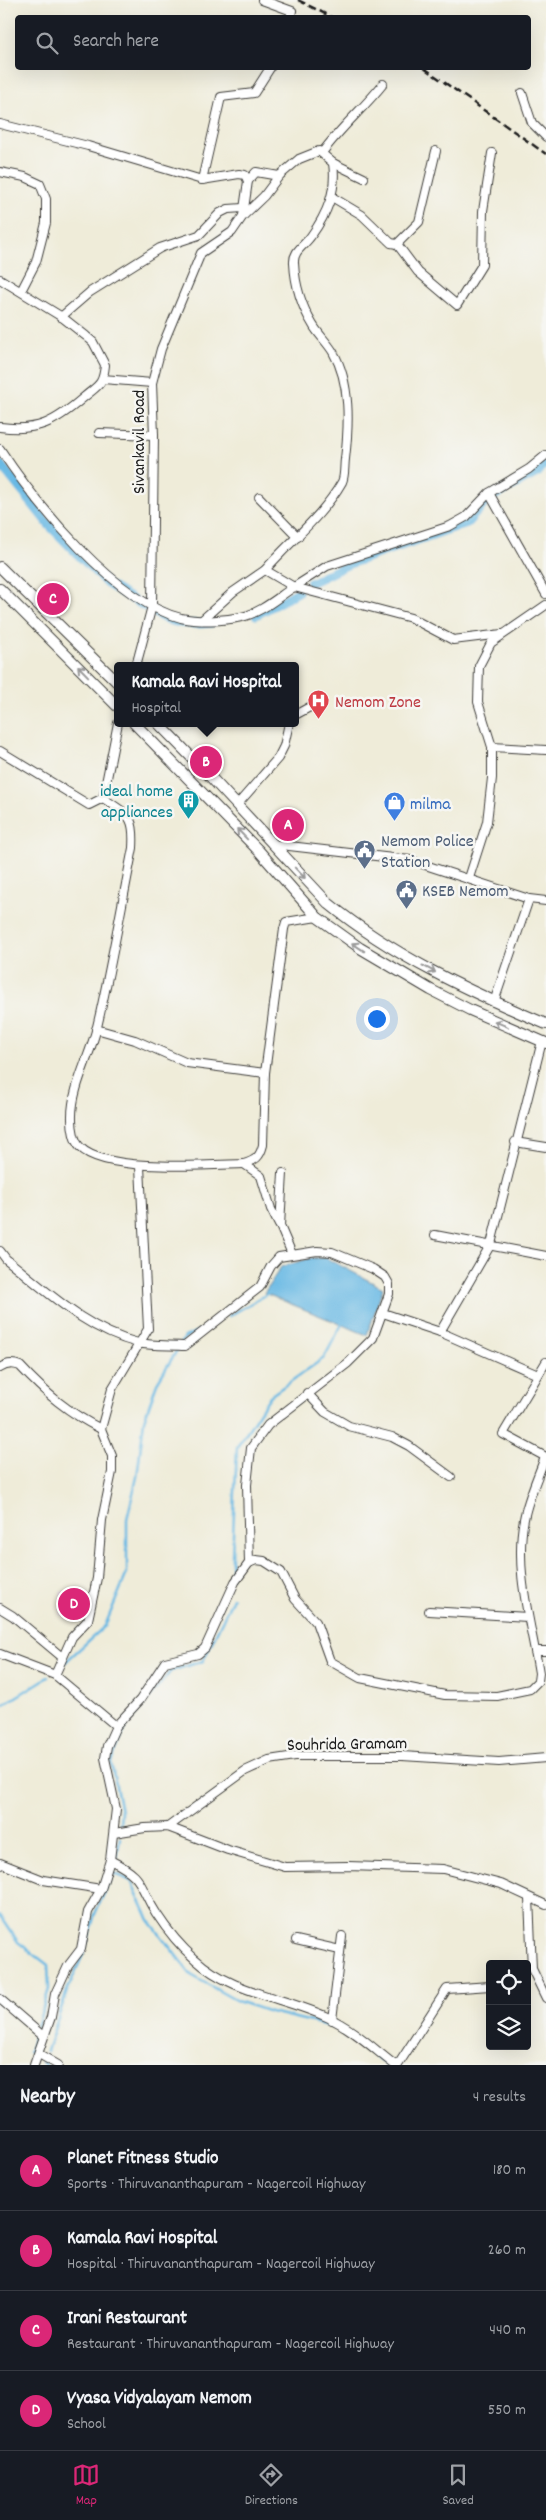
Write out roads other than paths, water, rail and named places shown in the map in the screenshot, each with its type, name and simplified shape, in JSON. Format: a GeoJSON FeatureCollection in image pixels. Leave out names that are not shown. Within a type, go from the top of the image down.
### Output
{"type":"FeatureCollection","features":[{"type":"Feature","properties":{"kind":"main road"},"geometry":{"type":"LineString","coordinates":[[0,567],[114,679]]}},
{"type":"Feature","properties":{"kind":"main road"},"geometry":{"type":"LineString","coordinates":[[0,589],[114,703]]}},
{"type":"Feature","properties":{"kind":"main road"},"geometry":{"type":"LineString","coordinates":[[138,727],[259,851],[317,917],[360,948],[431,990],[470,1010],[544,1042]]}},
{"type":"Feature","properties":{"kind":"main road"},"geometry":{"type":"LineString","coordinates":[[162,727],[328,903],[346,918],[406,956],[494,1002],[546,1024]]}},
{"type":"Feature","properties":{"kind":"main road"},"geometry":{"type":"LineString","coordinates":[[259,851],[272,844]]}},
{"type":"Feature","properties":{"kind":"street"},"geometry":{"type":"LineString","coordinates":[[262,0],[292,11],[291,15]]}},
{"type":"Feature","properties":{"kind":"street"},"geometry":{"type":"LineString","coordinates":[[202,180],[221,97],[254,93],[269,70]]}},
{"type":"Feature","properties":{"kind":"street"},"geometry":{"type":"LineString","coordinates":[[364,178],[333,163],[322,153],[333,138],[364,108],[383,84]]}},
{"type":"Feature","properties":{"kind":"street"},"geometry":{"type":"LineString","coordinates":[[522,93],[532,123],[546,137]]}},
{"type":"Feature","properties":{"kind":"street"},"geometry":{"type":"LineString","coordinates":[[0,124],[88,146],[202,180],[239,174],[245,176],[248,181]]}},
{"type":"Feature","properties":{"kind":"street","name":"Sivankavil Road"},"geometry":{"type":"LineString","coordinates":[[137,662],[152,606],[154,435],[152,383],[161,349],[201,253],[232,232],[243,212],[264,196],[279,176],[308,154],[319,151],[322,153]]}},
{"type":"Feature","properties":{"kind":"street"},"geometry":{"type":"LineString","coordinates":[[397,244],[419,222],[436,151]]}},
{"type":"Feature","properties":{"kind":"street"},"geometry":{"type":"LineString","coordinates":[[332,197],[362,215],[391,243],[397,244],[418,272],[457,305],[482,264],[483,211],[492,153]]}},
{"type":"Feature","properties":{"kind":"street"},"geometry":{"type":"LineString","coordinates":[[202,620],[234,592],[265,570],[285,547],[316,519],[344,480],[348,431],[346,388],[333,353],[312,324],[303,303],[296,282],[293,263],[294,254],[322,220],[332,197],[334,185],[333,163]]}},
{"type":"Feature","properties":{"kind":"street"},"geometry":{"type":"LineString","coordinates":[[0,172],[25,177],[40,184],[46,199],[46,223],[36,262],[21,291]]}},
{"type":"Feature","properties":{"kind":"street"},"geometry":{"type":"LineString","coordinates":[[61,317],[90,292],[154,251],[199,235],[220,213],[228,209],[243,212],[248,181],[256,172],[279,176]]}},
{"type":"Feature","properties":{"kind":"street"},"geometry":{"type":"LineString","coordinates":[[0,279],[61,317],[93,342],[105,365],[104,379],[94,391],[56,420],[30,428],[0,427]]}},
{"type":"Feature","properties":{"kind":"street"},"geometry":{"type":"LineString","coordinates":[[104,379],[152,383]]}},
{"type":"Feature","properties":{"kind":"street"},"geometry":{"type":"LineString","coordinates":[[99,433],[154,435]]}},
{"type":"Feature","properties":{"kind":"street"},"geometry":{"type":"LineString","coordinates":[[0,449],[42,505],[102,570],[152,606],[182,618],[202,620],[243,617],[334,563],[450,526],[466,517],[488,493],[529,470],[546,456]]}},
{"type":"Feature","properties":{"kind":"street"},"geometry":{"type":"LineString","coordinates":[[488,493],[546,594]]}},
{"type":"Feature","properties":{"kind":"street"},"geometry":{"type":"LineString","coordinates":[[259,497],[298,536]]}},
{"type":"Feature","properties":{"kind":"street"},"geometry":{"type":"LineString","coordinates":[[265,570],[294,587],[411,618],[453,640],[502,634]]}},
{"type":"Feature","properties":{"kind":"street"},"geometry":{"type":"LineString","coordinates":[[469,878],[487,822],[492,778],[492,747],[478,702],[479,666],[491,643],[546,604]]}},
{"type":"Feature","properties":{"kind":"street"},"geometry":{"type":"LineString","coordinates":[[299,713],[319,702]]}},
{"type":"Feature","properties":{"kind":"street"},"geometry":{"type":"LineString","coordinates":[[0,750],[89,806],[103,798],[117,727]]}},
{"type":"Feature","properties":{"kind":"street"},"geometry":{"type":"LineString","coordinates":[[237,805],[278,758],[284,746],[288,727]]}},
{"type":"Feature","properties":{"kind":"street"},"geometry":{"type":"LineString","coordinates":[[492,747],[546,750]]}},
{"type":"Feature","properties":{"kind":"street"},"geometry":{"type":"LineString","coordinates":[[103,798],[128,815],[134,827],[133,848],[96,1029],[75,1096],[72,1119],[75,1140],[81,1148],[94,1156],[140,1166],[244,1164],[255,1160],[260,1154],[263,1145],[265,1074],[286,922],[317,917]]}},
{"type":"Feature","properties":{"kind":"street"},"geometry":{"type":"LineString","coordinates":[[272,844],[410,860],[529,899],[546,901]]}},
{"type":"Feature","properties":{"kind":"street"},"geometry":{"type":"LineString","coordinates":[[494,1002],[529,899]]}},
{"type":"Feature","properties":{"kind":"street"},"geometry":{"type":"LineString","coordinates":[[96,1029],[135,1040],[187,1063],[265,1074]]}},
{"type":"Feature","properties":{"kind":"street"},"geometry":{"type":"LineString","coordinates":[[440,1332],[491,1244],[504,1197],[515,1142],[544,1042]]}},
{"type":"Feature","properties":{"kind":"street"},"geometry":{"type":"LineString","coordinates":[[515,1142],[546,1147]]}},
{"type":"Feature","properties":{"kind":"street"},"geometry":{"type":"LineString","coordinates":[[244,1164],[261,1176],[271,1208],[292,1254]]}},
{"type":"Feature","properties":{"kind":"street"},"geometry":{"type":"LineString","coordinates":[[55,1675],[72,1636],[88,1620],[97,1578],[102,1520],[112,1472],[112,1456],[101,1430],[112,1389],[148,1329],[140,1166]]}},
{"type":"Feature","properties":{"kind":"street"},"geometry":{"type":"LineString","coordinates":[[280,1226],[283,1173]]}},
{"type":"Feature","properties":{"kind":"street"},"geometry":{"type":"LineString","coordinates":[[435,1235],[491,1244],[546,1256]]}},
{"type":"Feature","properties":{"kind":"street"},"geometry":{"type":"LineString","coordinates":[[0,1251],[6,1258],[82,1319],[110,1334],[140,1343],[184,1346],[260,1287],[271,1266],[279,1257],[292,1254],[332,1252],[373,1269],[385,1277],[390,1284],[390,1294],[373,1338],[348,1363],[307,1393],[286,1413],[268,1425],[251,1448],[247,1485],[249,1563]]}},
{"type":"Feature","properties":{"kind":"street"},"geometry":{"type":"LineString","coordinates":[[383,1313],[440,1332],[538,1375]]}},
{"type":"Feature","properties":{"kind":"street"},"geometry":{"type":"LineString","coordinates":[[34,2065],[39,2054],[55,1994],[68,1966],[81,1950],[88,1912],[101,1889],[110,1860],[116,1808],[105,1758],[107,1746],[116,1726],[140,1700],[162,1665],[169,1660],[198,1654],[205,1648],[235,1582],[249,1563],[256,1560],[264,1561],[281,1572],[295,1599],[316,1622],[330,1661],[360,1678],[445,1695],[497,1696],[534,1687],[539,1673],[528,1617],[521,1538],[524,1518],[545,1457],[503,1434],[546,1362]]}},
{"type":"Feature","properties":{"kind":"street"},"geometry":{"type":"LineString","coordinates":[[0,1368],[14,1363],[20,1366],[55,1401],[74,1415],[101,1430]]}},
{"type":"Feature","properties":{"kind":"street"},"geometry":{"type":"LineString","coordinates":[[307,1393],[325,1412],[333,1417],[349,1426],[392,1437],[409,1446],[451,1477]]}},
{"type":"Feature","properties":{"kind":"street"},"geometry":{"type":"LineString","coordinates":[[0,1608],[13,1616],[62,1657]]}},
{"type":"Feature","properties":{"kind":"street"},"geometry":{"type":"LineString","coordinates":[[429,1612],[528,1617]]}},
{"type":"Feature","properties":{"kind":"street"},"geometry":{"type":"LineString","coordinates":[[535,1652],[546,1651]]}},
{"type":"Feature","properties":{"kind":"street"},"geometry":{"type":"LineString","coordinates":[[0,1654],[55,1675],[116,1726]]}},
{"type":"Feature","properties":{"kind":"street","name":"Souhrida Gramam"},"geometry":{"type":"LineString","coordinates":[[168,1827],[244,1770],[269,1760],[296,1756],[402,1756],[499,1762],[546,1758]]}},
{"type":"Feature","properties":{"kind":"street"},"geometry":{"type":"LineString","coordinates":[[114,1833],[168,1827],[228,1850],[284,1867],[348,1866],[442,1869],[501,1884],[546,1905]]}},
{"type":"Feature","properties":{"kind":"street"},"geometry":{"type":"LineString","coordinates":[[110,1860],[130,1870],[139,1879],[155,1912],[174,1937],[196,1960],[221,1979],[332,2020],[397,2065],[447,1989],[486,1986]]}},
{"type":"Feature","properties":{"kind":"street"},"geometry":{"type":"LineString","coordinates":[[0,1863],[43,1880],[101,1889]]}},
{"type":"Feature","properties":{"kind":"street"},"geometry":{"type":"LineString","coordinates":[[529,1898],[532,1969],[537,1983],[546,1998]]}},
{"type":"Feature","properties":{"kind":"street"},"geometry":{"type":"LineString","coordinates":[[332,2020],[342,1936]]}},
{"type":"Feature","properties":{"kind":"street"},"geometry":{"type":"LineString","coordinates":[[296,1940],[340,1950]]}},
{"type":"Feature","properties":{"kind":"street"},"geometry":{"type":"LineString","coordinates":[[531,1984],[537,1983]]}},
{"type":"Feature","properties":{"kind":"street"},"geometry":{"type":"LineString","coordinates":[[0,1999],[43,2036]]}},
{"type":"Feature","properties":{"kind":"street"},"geometry":{"type":"LineString","coordinates":[[39,2054],[58,2065]]}},
{"type":"Feature","properties":{"kind":"water"},"geometry":{"type":"Polygon","coordinates":[[[311,1258],[326,1258],[383,1288],[367,1335],[264,1293],[281,1267],[311,1258]]]}},
{"type":"Feature","properties":{"kind":"waterway"},"geometry":{"type":"LineString","coordinates":[[0,464],[49,525],[107,584],[145,607]]}},
{"type":"Feature","properties":{"kind":"waterway"},"geometry":{"type":"LineString","coordinates":[[496,495],[537,473],[543,466]]}},
{"type":"Feature","properties":{"kind":"waterway"},"geometry":{"type":"LineString","coordinates":[[310,583],[349,564],[467,523],[486,502]]}},
{"type":"Feature","properties":{"kind":"waterway"},"geometry":{"type":"LineString","coordinates":[[256,615],[298,592]]}},
{"type":"Feature","properties":{"kind":"waterway"},"geometry":{"type":"LineString","coordinates":[[156,614],[162,618],[183,623],[211,623]]}},
{"type":"Feature","properties":{"kind":"waterway"},"geometry":{"type":"LineString","coordinates":[[229,1316],[269,1293]]}},
{"type":"Feature","properties":{"kind":"waterway"},"geometry":{"type":"LineString","coordinates":[[231,1578],[237,1447],[270,1396],[324,1358],[342,1324]]}},
{"type":"Feature","properties":{"kind":"waterway"},"geometry":{"type":"LineString","coordinates":[[62,1665],[105,1626],[127,1573],[127,1519],[137,1477],[144,1420],[157,1383],[185,1337],[199,1331]]}},
{"type":"Feature","properties":{"kind":"waterway"},"geometry":{"type":"LineString","coordinates":[[120,1825],[121,1811],[111,1762],[126,1727],[171,1671],[203,1661],[233,1598]]}},
{"type":"Feature","properties":{"kind":"waterway"},"geometry":{"type":"LineString","coordinates":[[0,1707],[48,1677]]}},
{"type":"Feature","properties":{"kind":"waterway"},"geometry":{"type":"LineString","coordinates":[[117,1858],[120,1838]]}},
{"type":"Feature","properties":{"kind":"waterway"},"geometry":{"type":"LineString","coordinates":[[114,1869],[113,1873],[131,1881],[149,1920],[191,1975],[237,2001],[270,2012],[341,2029],[387,2065]]}},
{"type":"Feature","properties":{"kind":"waterway"},"geometry":{"type":"LineString","coordinates":[[47,2051],[67,1991],[84,1952],[95,1914],[113,1873]]}},
{"type":"Feature","properties":{"kind":"waterway"},"geometry":{"type":"LineString","coordinates":[[0,1915],[18,1942],[48,1965],[49,1989],[29,2052],[32,2054]]}},
{"type":"Feature","properties":{"kind":"waterway"},"geometry":{"type":"LineString","coordinates":[[42,2062],[46,2065]]}},
{"type":"Feature","properties":{"kind":"railway"},"geometry":{"type":"LineString","coordinates":[[298,0],[327,15]]}},
{"type":"Feature","properties":{"kind":"railway"},"geometry":{"type":"LineString","coordinates":[[427,70],[546,154]]}},
{"type":"Feature","properties":{"kind":"place","name":"Irani Restaurant"},"geometry":{"type":"Point","coordinates":[53,599]}},
{"type":"Feature","properties":{"kind":"place","name":"Nemom Zone"},"geometry":{"type":"Point","coordinates":[319,720]}},
{"type":"Feature","properties":{"kind":"place","name":"Kamala Ravi Hospital"},"geometry":{"type":"Point","coordinates":[206,762]}},
{"type":"Feature","properties":{"kind":"place","name":"ideal home appliances"},"geometry":{"type":"Point","coordinates":[189,819]}},
{"type":"Feature","properties":{"kind":"place","name":"milma"},"geometry":{"type":"Point","coordinates":[394,822]}},
{"type":"Feature","properties":{"kind":"place","name":"Planet Fitness Studio"},"geometry":{"type":"Point","coordinates":[288,825]}},
{"type":"Feature","properties":{"kind":"place","name":"Nemom Police Station"},"geometry":{"type":"Point","coordinates":[365,869]}},
{"type":"Feature","properties":{"kind":"place","name":"KSEB Nemom"},"geometry":{"type":"Point","coordinates":[406,909]}},
{"type":"Feature","properties":{"kind":"place","name":"Vyasa Vidyalayam Nemom"},"geometry":{"type":"Point","coordinates":[74,1604]}}]}
